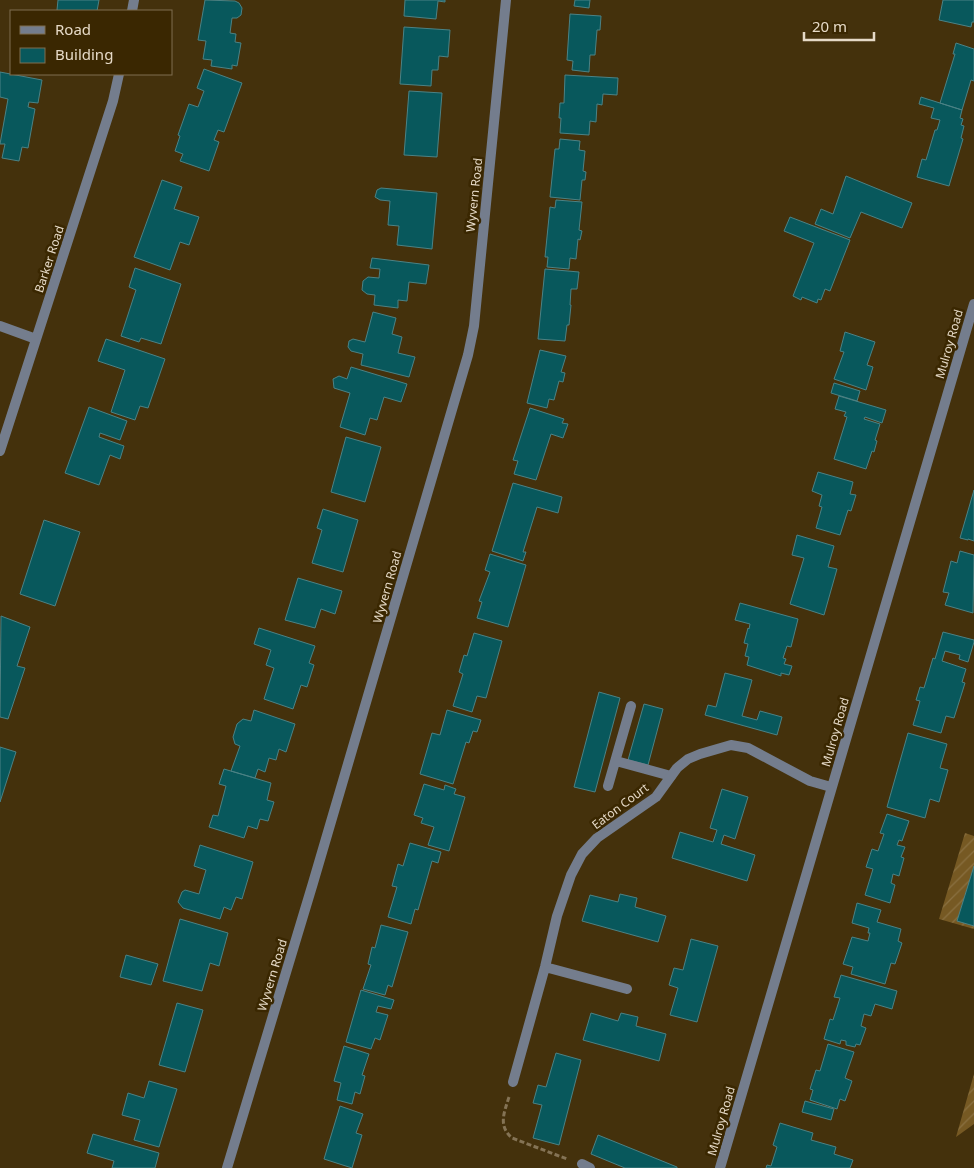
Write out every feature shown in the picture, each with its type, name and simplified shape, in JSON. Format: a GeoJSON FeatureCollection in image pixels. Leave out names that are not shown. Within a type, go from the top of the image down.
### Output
{"type":"FeatureCollection","features":[{"type":"Feature","properties":{"kind":"street","name":"Wyvern Road"},"geometry":{"type":"LineString","coordinates":[[227,1168],[316,874],[468,356],[474,326],[506,0]]}},
{"type":"Feature","properties":{"kind":"street","name":"Barker Road"},"geometry":{"type":"LineString","coordinates":[[0,451],[113,101],[119,75]]}},
{"type":"Feature","properties":{"kind":"street","name":"Mulroy Road"},"geometry":{"type":"LineString","coordinates":[[720,1168],[974,304]]}},
{"type":"Feature","properties":{"kind":"street"},"geometry":{"type":"LineString","coordinates":[[0,326],[36,339]]}},
{"type":"Feature","properties":{"kind":"street"},"geometry":{"type":"LineString","coordinates":[[608,786],[631,706]]}},
{"type":"Feature","properties":{"kind":"street","name":"Eaton Court"},"geometry":{"type":"LineString","coordinates":[[513,1082],[557,916],[571,875],[582,854],[597,838],[656,797],[671,776],[688,759],[730,745],[748,748],[810,781],[831,787]]}},
{"type":"Feature","properties":{"kind":"street"},"geometry":{"type":"LineString","coordinates":[[616,761],[671,776]]}},
{"type":"Feature","properties":{"kind":"street"},"geometry":{"type":"LineString","coordinates":[[545,967],[627,989]]}},
{"type":"Feature","properties":{"kind":"path"},"geometry":{"type":"LineString","coordinates":[[513,1082],[503,1115],[502,1124],[506,1133],[512,1138],[586,1166]]}},
{"type":"Feature","properties":{"kind":"shaded area"},"geometry":{"type":"Polygon","coordinates":[[[965,833],[974,836],[974,929],[939,919],[965,833]]]}},
{"type":"Feature","properties":{"kind":"shaded area"},"geometry":{"type":"Polygon","coordinates":[[[974,1074],[974,1124],[956,1137],[974,1074]]]}},
{"type":"Feature","properties":{"kind":"building"},"geometry":{"type":"Polygon","coordinates":[[[58,0],[99,0],[97,10],[57,10],[58,0]]]}},
{"type":"Feature","properties":{"kind":"building"},"geometry":{"type":"Polygon","coordinates":[[[205,0],[235,1],[242,8],[241,15],[237,18],[232,18],[230,33],[236,34],[235,42],[241,43],[237,66],[232,65],[232,69],[211,66],[212,60],[203,59],[206,41],[198,40],[205,0]]]}},
{"type":"Feature","properties":{"kind":"building"},"geometry":{"type":"Polygon","coordinates":[[[405,0],[445,0],[445,2],[438,1],[436,19],[404,16],[405,0]]]}},
{"type":"Feature","properties":{"kind":"building"},"geometry":{"type":"Polygon","coordinates":[[[575,0],[590,0],[589,8],[574,6],[575,0]]]}},
{"type":"Feature","properties":{"kind":"building"},"geometry":{"type":"Polygon","coordinates":[[[943,0],[974,0],[974,22],[972,22],[971,27],[939,20],[943,0]]]}},
{"type":"Feature","properties":{"kind":"building"},"geometry":{"type":"Polygon","coordinates":[[[570,14],[601,16],[600,30],[597,30],[595,55],[590,55],[589,72],[572,70],[573,61],[567,60],[570,14]]]}},
{"type":"Feature","properties":{"kind":"building"},"geometry":{"type":"Polygon","coordinates":[[[404,27],[450,30],[448,57],[439,56],[438,70],[432,70],[431,86],[400,84],[404,27]]]}},
{"type":"Feature","properties":{"kind":"building"},"geometry":{"type":"Polygon","coordinates":[[[956,43],[974,49],[974,81],[971,80],[962,110],[940,103],[955,54],[953,54],[956,43]]]}},
{"type":"Feature","properties":{"kind":"building"},"geometry":{"type":"Polygon","coordinates":[[[204,69],[242,83],[224,132],[218,130],[214,140],[219,142],[209,171],[180,161],[183,154],[175,151],[180,136],[178,135],[189,104],[198,107],[204,91],[197,88],[204,69]]]}},
{"type":"Feature","properties":{"kind":"building"},"geometry":{"type":"Polygon","coordinates":[[[0,72],[42,80],[38,103],[29,102],[28,107],[35,109],[28,148],[22,147],[19,161],[2,158],[5,144],[0,144],[8,99],[0,97],[0,72]]]}},
{"type":"Feature","properties":{"kind":"building"},"geometry":{"type":"Polygon","coordinates":[[[565,75],[618,78],[617,95],[603,94],[602,105],[597,104],[596,122],[590,121],[589,135],[560,133],[560,103],[564,103],[565,75]]]}},
{"type":"Feature","properties":{"kind":"building"},"geometry":{"type":"Polygon","coordinates":[[[409,91],[442,93],[437,157],[404,155],[409,91]]]}},
{"type":"Feature","properties":{"kind":"building"},"geometry":{"type":"Polygon","coordinates":[[[921,97],[962,110],[960,118],[963,119],[961,125],[964,126],[961,138],[963,139],[949,186],[917,177],[922,159],[926,160],[940,120],[931,118],[934,108],[919,104],[921,97]]]}},
{"type":"Feature","properties":{"kind":"building"},"geometry":{"type":"Polygon","coordinates":[[[560,139],[580,141],[579,150],[585,151],[583,171],[586,172],[585,180],[582,180],[580,200],[550,197],[555,149],[559,149],[560,139]]]}},
{"type":"Feature","properties":{"kind":"building"},"geometry":{"type":"Polygon","coordinates":[[[846,176],[912,203],[902,228],[861,212],[850,238],[815,224],[821,209],[833,214],[846,176]]]}},
{"type":"Feature","properties":{"kind":"building"},"geometry":{"type":"Polygon","coordinates":[[[162,180],[182,187],[174,209],[199,217],[189,245],[180,242],[170,270],[134,257],[162,180]]]}},
{"type":"Feature","properties":{"kind":"building"},"geometry":{"type":"Polygon","coordinates":[[[381,188],[437,193],[432,249],[397,245],[399,226],[388,225],[390,201],[380,200],[375,197],[377,190],[381,188]]]}},
{"type":"Feature","properties":{"kind":"building"},"geometry":{"type":"Polygon","coordinates":[[[556,200],[582,202],[579,230],[582,231],[580,240],[578,239],[576,259],[570,258],[569,269],[547,267],[548,257],[545,257],[550,207],[555,208],[556,200]]]}},
{"type":"Feature","properties":{"kind":"building"},"geometry":{"type":"Polygon","coordinates":[[[790,217],[850,240],[830,291],[825,289],[821,300],[818,299],[817,303],[802,297],[801,300],[793,296],[814,243],[784,231],[790,217]]]}},
{"type":"Feature","properties":{"kind":"building"},"geometry":{"type":"Polygon","coordinates":[[[372,258],[429,265],[426,284],[409,282],[407,301],[398,300],[398,308],[374,305],[375,295],[367,294],[362,290],[363,281],[368,277],[379,278],[380,269],[370,268],[372,258]]]}},
{"type":"Feature","properties":{"kind":"building"},"geometry":{"type":"Polygon","coordinates":[[[135,268],[181,284],[161,344],[141,338],[139,342],[121,336],[136,290],[129,287],[135,268]]]}},
{"type":"Feature","properties":{"kind":"building"},"geometry":{"type":"Polygon","coordinates":[[[545,269],[579,272],[577,289],[571,289],[569,325],[567,325],[565,341],[538,339],[545,269]]]}},
{"type":"Feature","properties":{"kind":"building"},"geometry":{"type":"Polygon","coordinates":[[[373,312],[396,318],[392,334],[402,337],[398,353],[415,357],[409,377],[361,365],[363,354],[351,351],[348,347],[349,341],[353,339],[365,342],[373,312]]]}},
{"type":"Feature","properties":{"kind":"building"},"geometry":{"type":"Polygon","coordinates":[[[845,332],[875,342],[867,365],[873,367],[866,390],[834,379],[844,352],[840,351],[845,332]]]}},
{"type":"Feature","properties":{"kind":"building"},"geometry":{"type":"Polygon","coordinates":[[[106,339],[165,359],[148,408],[140,406],[135,420],[111,412],[125,370],[98,361],[106,339]]]}},
{"type":"Feature","properties":{"kind":"building"},"geometry":{"type":"Polygon","coordinates":[[[540,350],[566,356],[561,372],[565,373],[563,382],[559,381],[554,400],[549,399],[547,408],[527,403],[540,350]]]}},
{"type":"Feature","properties":{"kind":"building"},"geometry":{"type":"Polygon","coordinates":[[[351,367],[407,384],[401,402],[384,397],[377,420],[370,418],[365,435],[340,427],[350,393],[334,388],[333,379],[339,376],[347,379],[351,367]]]}},
{"type":"Feature","properties":{"kind":"building"},"geometry":{"type":"Polygon","coordinates":[[[834,383],[860,391],[857,401],[831,393],[834,383]]]}},
{"type":"Feature","properties":{"kind":"building"},"geometry":{"type":"Polygon","coordinates":[[[839,396],[886,410],[882,423],[865,417],[864,419],[880,424],[875,440],[877,441],[874,452],[872,451],[866,469],[834,459],[847,417],[844,416],[846,412],[835,409],[839,396]]]}},
{"type":"Feature","properties":{"kind":"building"},"geometry":{"type":"Polygon","coordinates":[[[89,407],[127,421],[120,440],[100,433],[99,437],[124,446],[120,459],[110,455],[99,485],[65,473],[89,407]]]}},
{"type":"Feature","properties":{"kind":"building"},"geometry":{"type":"Polygon","coordinates":[[[530,408],[564,419],[562,423],[568,424],[563,438],[551,434],[536,480],[514,474],[518,461],[513,460],[530,408]]]}},
{"type":"Feature","properties":{"kind":"building"},"geometry":{"type":"Polygon","coordinates":[[[346,437],[381,447],[365,502],[331,492],[346,437]]]}},
{"type":"Feature","properties":{"kind":"building"},"geometry":{"type":"Polygon","coordinates":[[[818,472],[853,482],[850,494],[856,495],[851,511],[848,510],[840,535],[816,528],[822,507],[819,506],[822,495],[812,491],[818,472]]]}},
{"type":"Feature","properties":{"kind":"building"},"geometry":{"type":"Polygon","coordinates":[[[513,483],[562,497],[558,513],[537,507],[523,552],[526,552],[523,561],[492,551],[513,483]]]}},
{"type":"Feature","properties":{"kind":"building"},"geometry":{"type":"Polygon","coordinates":[[[974,490],[974,541],[960,538],[974,490]]]}},
{"type":"Feature","properties":{"kind":"building"},"geometry":{"type":"Polygon","coordinates":[[[323,509],[358,520],[343,572],[312,563],[322,530],[317,528],[323,509]]]}},
{"type":"Feature","properties":{"kind":"building"},"geometry":{"type":"Polygon","coordinates":[[[44,520],[80,532],[55,606],[20,594],[44,520]]]}},
{"type":"Feature","properties":{"kind":"building"},"geometry":{"type":"Polygon","coordinates":[[[797,535],[834,546],[828,567],[837,569],[824,615],[790,604],[804,558],[792,555],[797,535]]]}},
{"type":"Feature","properties":{"kind":"building"},"geometry":{"type":"Polygon","coordinates":[[[960,551],[974,555],[973,613],[945,605],[949,593],[943,592],[951,561],[957,563],[960,551]]]}},
{"type":"Feature","properties":{"kind":"building"},"geometry":{"type":"Polygon","coordinates":[[[490,554],[526,565],[508,627],[477,618],[482,602],[479,601],[490,572],[485,570],[490,554]]]}},
{"type":"Feature","properties":{"kind":"building"},"geometry":{"type":"Polygon","coordinates":[[[298,578],[342,591],[335,614],[321,609],[315,628],[285,620],[298,578]]]}},
{"type":"Feature","properties":{"kind":"building"},"geometry":{"type":"Polygon","coordinates":[[[740,603],[798,619],[791,647],[787,646],[783,658],[786,659],[784,664],[792,666],[789,675],[781,673],[781,676],[747,665],[749,657],[745,656],[748,644],[744,643],[750,624],[735,620],[740,603]]]}},
{"type":"Feature","properties":{"kind":"building"},"geometry":{"type":"Polygon","coordinates":[[[1,616],[30,627],[17,666],[25,668],[8,719],[0,717],[1,616]]]}},
{"type":"Feature","properties":{"kind":"building"},"geometry":{"type":"Polygon","coordinates":[[[259,628],[315,646],[309,663],[314,665],[307,687],[301,685],[293,709],[264,699],[274,668],[266,665],[271,650],[254,644],[259,628]]]}},
{"type":"Feature","properties":{"kind":"building"},"geometry":{"type":"Polygon","coordinates":[[[943,632],[974,640],[974,642],[968,662],[959,659],[960,655],[945,651],[942,661],[966,669],[962,682],[965,683],[954,718],[946,716],[941,733],[913,725],[920,701],[916,700],[920,687],[924,688],[943,632]]]}},
{"type":"Feature","properties":{"kind":"building"},"geometry":{"type":"Polygon","coordinates":[[[474,633],[502,641],[486,698],[477,696],[472,712],[453,706],[463,674],[459,672],[464,655],[467,656],[474,633]]]}},
{"type":"Feature","properties":{"kind":"building"},"geometry":{"type":"Polygon","coordinates":[[[725,673],[752,680],[742,716],[757,720],[760,711],[782,717],[777,735],[705,715],[708,705],[716,707],[725,673]]]}},
{"type":"Feature","properties":{"kind":"building"},"geometry":{"type":"Polygon","coordinates":[[[599,692],[620,698],[595,792],[574,787],[599,692]]]}},
{"type":"Feature","properties":{"kind":"building"},"geometry":{"type":"Polygon","coordinates":[[[644,704],[663,709],[648,765],[628,760],[644,704]]]}},
{"type":"Feature","properties":{"kind":"building"},"geometry":{"type":"Polygon","coordinates":[[[254,710],[295,724],[286,752],[279,749],[276,760],[269,758],[265,772],[258,769],[255,778],[231,771],[240,746],[235,744],[233,737],[237,724],[243,719],[251,721],[254,710]]]}},
{"type":"Feature","properties":{"kind":"building"},"geometry":{"type":"Polygon","coordinates":[[[447,710],[481,720],[477,732],[473,731],[469,743],[466,742],[453,784],[420,774],[432,733],[440,735],[447,710]]]}},
{"type":"Feature","properties":{"kind":"building"},"geometry":{"type":"Polygon","coordinates":[[[908,733],[947,744],[940,768],[948,770],[939,802],[930,799],[925,818],[887,807],[908,733]]]}},
{"type":"Feature","properties":{"kind":"building"},"geometry":{"type":"Polygon","coordinates":[[[0,747],[16,752],[0,802],[0,747]]]}},
{"type":"Feature","properties":{"kind":"building"},"geometry":{"type":"Polygon","coordinates":[[[224,769],[271,783],[267,800],[274,802],[268,821],[260,819],[257,829],[248,826],[244,838],[209,827],[213,815],[218,816],[226,786],[219,784],[224,769]]]}},
{"type":"Feature","properties":{"kind":"building"},"geometry":{"type":"Polygon","coordinates":[[[424,784],[444,790],[445,785],[456,789],[454,794],[465,797],[449,851],[428,845],[434,827],[421,823],[423,818],[414,815],[424,784]]]}},
{"type":"Feature","properties":{"kind":"building"},"geometry":{"type":"Polygon","coordinates":[[[722,789],[748,797],[735,839],[724,835],[721,844],[755,855],[747,881],[672,858],[680,832],[713,842],[717,830],[710,828],[722,789]]]}},
{"type":"Feature","properties":{"kind":"building"},"geometry":{"type":"Polygon","coordinates":[[[887,814],[909,821],[902,841],[899,840],[897,845],[905,847],[901,857],[904,858],[899,876],[893,874],[891,883],[895,885],[890,903],[865,895],[873,869],[866,867],[872,849],[878,851],[884,834],[880,833],[887,814]]]}},
{"type":"Feature","properties":{"kind":"building"},"geometry":{"type":"Polygon","coordinates":[[[410,843],[441,852],[438,863],[432,861],[418,910],[415,909],[411,924],[388,917],[397,887],[392,886],[398,864],[403,866],[410,843]]]}},
{"type":"Feature","properties":{"kind":"building"},"geometry":{"type":"Polygon","coordinates":[[[200,845],[253,862],[242,899],[236,897],[231,910],[224,907],[220,919],[183,908],[178,902],[182,892],[185,890],[199,894],[206,870],[194,866],[200,845]]]}},
{"type":"Feature","properties":{"kind":"building"},"geometry":{"type":"Polygon","coordinates":[[[974,866],[974,926],[957,921],[974,866]]]}},
{"type":"Feature","properties":{"kind":"building"},"geometry":{"type":"Polygon","coordinates":[[[620,894],[637,898],[635,907],[666,916],[658,942],[582,921],[590,895],[618,902],[620,894]]]}},
{"type":"Feature","properties":{"kind":"building"},"geometry":{"type":"Polygon","coordinates":[[[857,903],[881,910],[877,922],[901,929],[898,941],[902,943],[895,964],[891,963],[885,984],[851,974],[853,967],[843,964],[852,937],[868,941],[870,933],[868,933],[869,928],[852,923],[857,903]]]}},
{"type":"Feature","properties":{"kind":"building"},"geometry":{"type":"Polygon","coordinates":[[[180,919],[228,933],[219,966],[210,963],[202,991],[163,981],[180,919]]]}},
{"type":"Feature","properties":{"kind":"building"},"geometry":{"type":"Polygon","coordinates":[[[381,925],[408,932],[392,987],[388,985],[385,995],[363,989],[371,965],[368,964],[372,947],[375,948],[381,925]]]}},
{"type":"Feature","properties":{"kind":"building"},"geometry":{"type":"Polygon","coordinates":[[[691,939],[718,946],[697,1022],[670,1015],[678,988],[669,985],[674,968],[683,970],[691,939]]]}},
{"type":"Feature","properties":{"kind":"building"},"geometry":{"type":"Polygon","coordinates":[[[126,955],[158,964],[151,985],[120,977],[126,955]]]}},
{"type":"Feature","properties":{"kind":"building"},"geometry":{"type":"Polygon","coordinates":[[[841,975],[897,991],[892,1009],[875,1004],[871,1016],[864,1014],[861,1026],[866,1028],[860,1045],[856,1044],[855,1047],[846,1045],[846,1041],[841,1040],[840,1044],[824,1039],[830,1019],[833,1020],[840,998],[834,997],[841,975]]]}},
{"type":"Feature","properties":{"kind":"building"},"geometry":{"type":"Polygon","coordinates":[[[361,990],[394,1000],[391,1009],[378,1006],[376,1012],[388,1015],[380,1040],[375,1038],[371,1049],[346,1042],[361,990]]]}},
{"type":"Feature","properties":{"kind":"building"},"geometry":{"type":"Polygon","coordinates":[[[177,1003],[203,1010],[185,1072],[159,1065],[177,1003]]]}},
{"type":"Feature","properties":{"kind":"building"},"geometry":{"type":"Polygon","coordinates":[[[591,1013],[618,1021],[621,1013],[638,1017],[636,1026],[666,1034],[659,1061],[583,1040],[591,1013]]]}},
{"type":"Feature","properties":{"kind":"building"},"geometry":{"type":"Polygon","coordinates":[[[828,1044],[854,1052],[845,1078],[852,1081],[845,1101],[840,1099],[837,1109],[810,1100],[813,1090],[810,1089],[816,1070],[820,1071],[828,1044]]]}},
{"type":"Feature","properties":{"kind":"building"},"geometry":{"type":"Polygon","coordinates":[[[344,1046],[369,1054],[362,1075],[365,1076],[360,1094],[355,1092],[352,1104],[337,1100],[341,1083],[334,1081],[344,1046]]]}},
{"type":"Feature","properties":{"kind":"building"},"geometry":{"type":"Polygon","coordinates":[[[556,1053],[581,1060],[559,1145],[533,1138],[542,1105],[533,1103],[538,1085],[546,1087],[556,1053]]]}},
{"type":"Feature","properties":{"kind":"building"},"geometry":{"type":"Polygon","coordinates":[[[149,1081],[177,1089],[159,1147],[134,1140],[140,1120],[122,1115],[128,1093],[144,1098],[149,1081]]]}},
{"type":"Feature","properties":{"kind":"building"},"geometry":{"type":"Polygon","coordinates":[[[805,1101],[834,1109],[831,1120],[802,1112],[805,1101]]]}},
{"type":"Feature","properties":{"kind":"building"},"geometry":{"type":"Polygon","coordinates":[[[340,1106],[363,1114],[356,1133],[362,1135],[352,1168],[324,1159],[340,1106]]]}},
{"type":"Feature","properties":{"kind":"building"},"geometry":{"type":"Polygon","coordinates":[[[780,1123],[813,1133],[811,1140],[836,1147],[834,1154],[853,1160],[850,1168],[766,1168],[767,1165],[771,1166],[777,1147],[773,1145],[780,1123]]]}},
{"type":"Feature","properties":{"kind":"building"},"geometry":{"type":"Polygon","coordinates":[[[93,1134],[159,1153],[155,1168],[112,1168],[114,1161],[87,1153],[93,1134]]]}},
{"type":"Feature","properties":{"kind":"building"},"geometry":{"type":"Polygon","coordinates":[[[598,1135],[677,1168],[625,1168],[591,1154],[598,1135]]]}}]}
